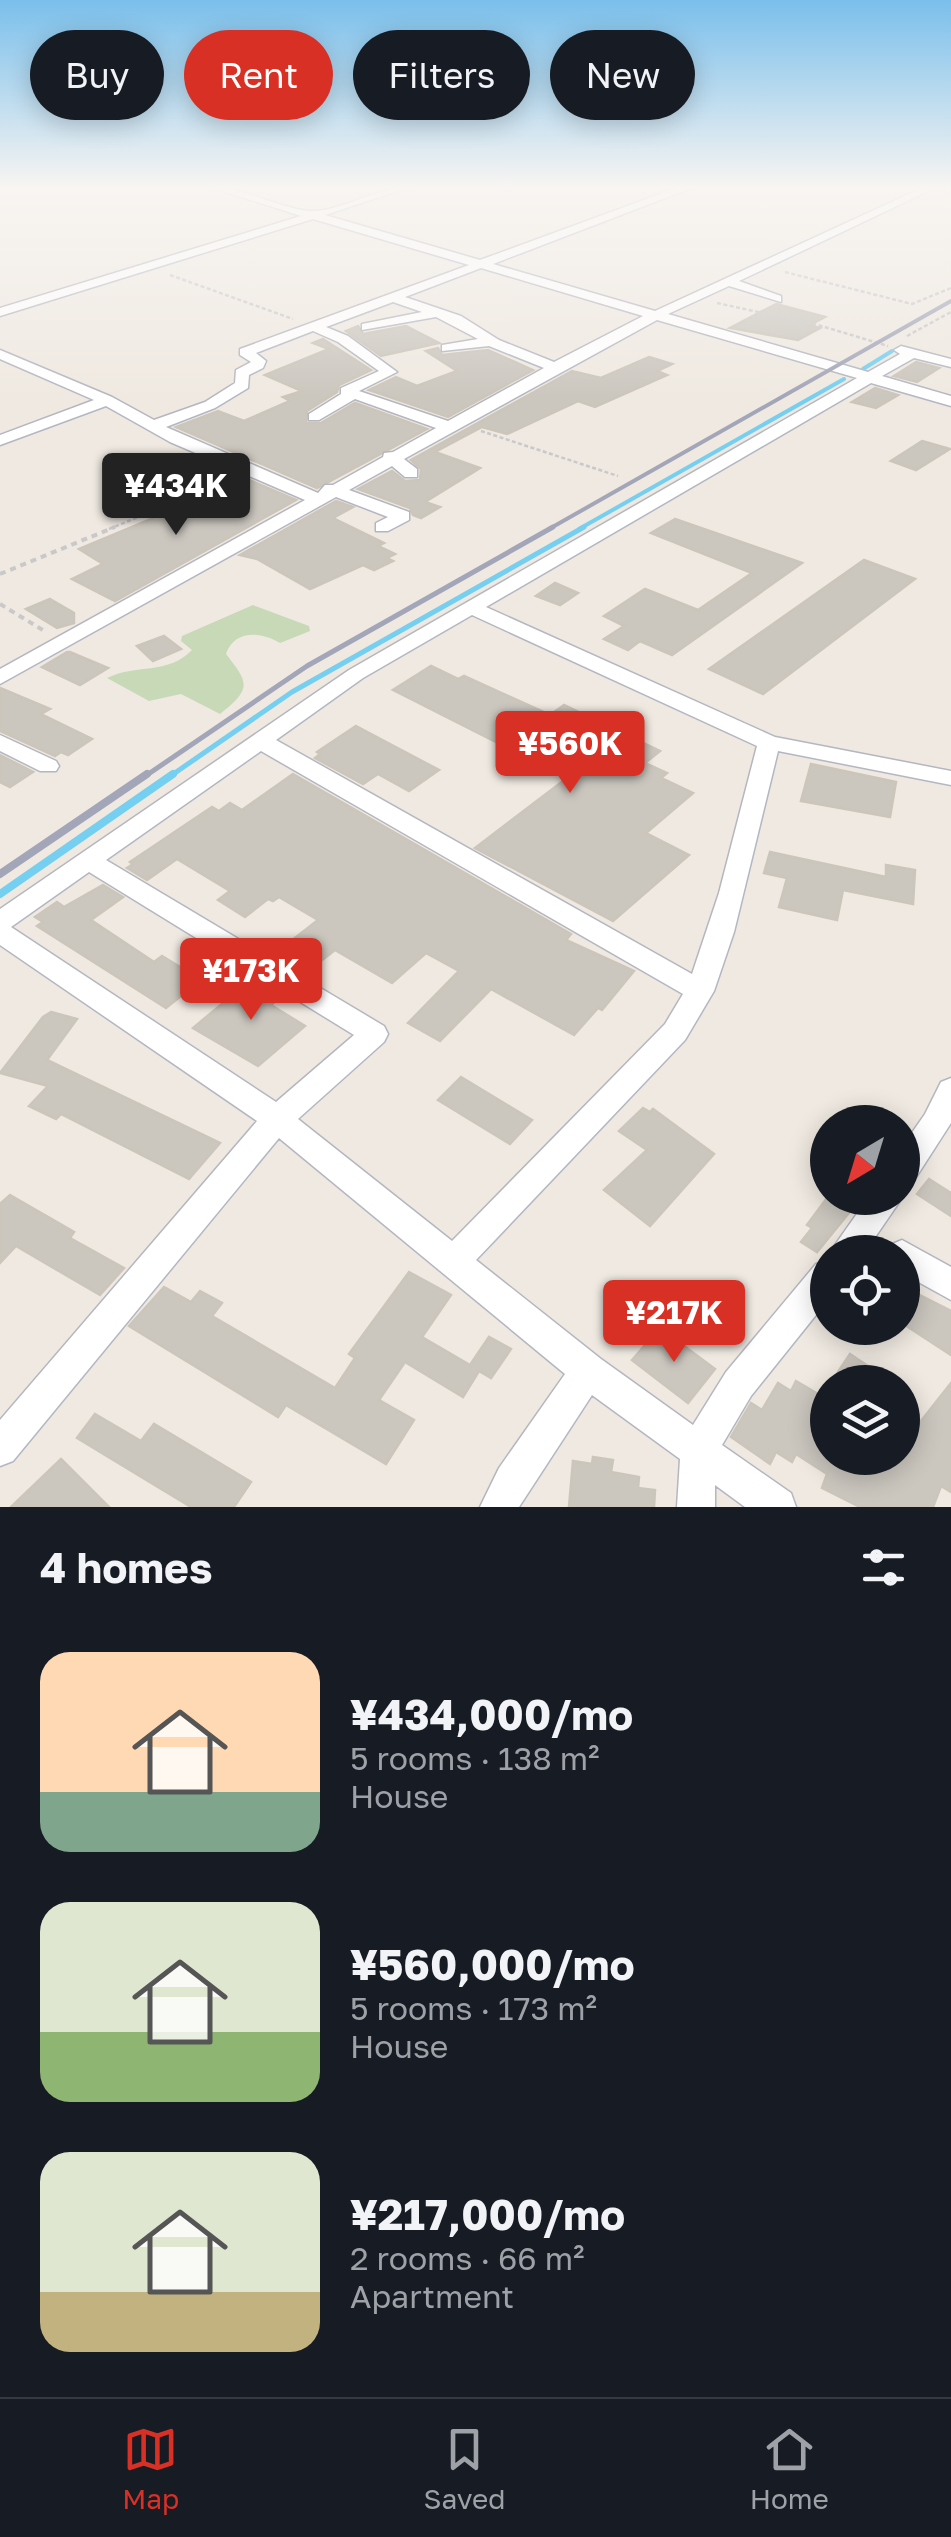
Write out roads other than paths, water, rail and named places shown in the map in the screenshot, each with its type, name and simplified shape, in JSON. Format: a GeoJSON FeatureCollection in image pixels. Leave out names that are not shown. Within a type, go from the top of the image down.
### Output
{"type":"FeatureCollection","features":[{"type":"Feature","properties":{"kind":"street"},"geometry":{"type":"LineString","coordinates":[[0,312],[177,257]]}},
{"type":"Feature","properties":{"kind":"street"},"geometry":{"type":"LineString","coordinates":[[457,257],[951,400]]}},
{"type":"Feature","properties":{"kind":"street"},"geometry":{"type":"LineString","coordinates":[[153,426],[210,404],[243,385],[242,373],[258,365],[245,352],[498,257]]}},
{"type":"Feature","properties":{"kind":"street"},"geometry":{"type":"LineString","coordinates":[[0,678],[554,366],[653,315],[781,257]]}},
{"type":"Feature","properties":{"kind":"street"},"geometry":{"type":"LineString","coordinates":[[727,282],[776,299]]}},
{"type":"Feature","properties":{"kind":"street"},"geometry":{"type":"LineString","coordinates":[[392,297],[438,312],[492,341],[554,366]]}},
{"type":"Feature","properties":{"kind":"street"},"geometry":{"type":"LineString","coordinates":[[368,328],[438,312]]}},
{"type":"Feature","properties":{"kind":"street"},"geometry":{"type":"LineString","coordinates":[[315,327],[342,338],[390,372],[346,391],[449,424]]}},
{"type":"Feature","properties":{"kind":"street"},"geometry":{"type":"LineString","coordinates":[[446,348],[492,341]]}},
{"type":"Feature","properties":{"kind":"street"},"geometry":{"type":"LineString","coordinates":[[0,922],[342,684],[871,378],[901,345],[951,364]]}},
{"type":"Feature","properties":{"kind":"street"},"geometry":{"type":"LineString","coordinates":[[0,354],[107,400],[248,470],[403,516],[382,527]]}},
{"type":"Feature","properties":{"kind":"street"},"geometry":{"type":"LineString","coordinates":[[314,417],[352,394]]}},
{"type":"Feature","properties":{"kind":"street"},"geometry":{"type":"LineString","coordinates":[[0,440],[107,400]]}},
{"type":"Feature","properties":{"kind":"street"},"geometry":{"type":"LineString","coordinates":[[390,456],[411,473]]}},
{"type":"Feature","properties":{"kind":"street"},"geometry":{"type":"LineString","coordinates":[[471,607],[769,743],[951,778]]}},
{"type":"Feature","properties":{"kind":"street"},"geometry":{"type":"LineString","coordinates":[[259,740],[700,991]]}},
{"type":"Feature","properties":{"kind":"street"},"geometry":{"type":"LineString","coordinates":[[0,742],[48,766]]}},
{"type":"Feature","properties":{"kind":"street"},"geometry":{"type":"LineString","coordinates":[[453,1262],[675,1032],[700,991],[769,743]]}},
{"type":"Feature","properties":{"kind":"street"},"geometry":{"type":"LineString","coordinates":[[0,1448],[276,1119],[374,1034],[88,860]]}},
{"type":"Feature","properties":{"kind":"street"},"geometry":{"type":"LineString","coordinates":[[0,932],[276,1119],[588,1371],[777,1507]]}},
{"type":"Feature","properties":{"kind":"street"},"geometry":{"type":"LineString","coordinates":[[920,1146],[951,1090]]}},
{"type":"Feature","properties":{"kind":"street"},"geometry":{"type":"LineString","coordinates":[[920,1267],[951,1286]]}},
{"type":"Feature","properties":{"kind":"street"},"geometry":{"type":"LineString","coordinates":[[696,1507],[700,1454],[728,1402],[810,1298]]}},
{"type":"Feature","properties":{"kind":"street"},"geometry":{"type":"LineString","coordinates":[[499,1507],[512,1481],[588,1371]]}},
{"type":"Feature","properties":{"kind":"waterway"},"geometry":{"type":"LineString","coordinates":[[863,369],[892,351]]}},
{"type":"Feature","properties":{"kind":"waterway"},"geometry":{"type":"LineString","coordinates":[[579,529],[844,379]]}},
{"type":"Feature","properties":{"kind":"waterway"},"geometry":{"type":"LineString","coordinates":[[169,777],[292,692],[584,527]]}},
{"type":"Feature","properties":{"kind":"waterway"},"geometry":{"type":"LineString","coordinates":[[0,894],[173,774]]}},
{"type":"Feature","properties":{"kind":"railway"},"geometry":{"type":"LineString","coordinates":[[549,529],[951,301]]}},
{"type":"Feature","properties":{"kind":"railway"},"geometry":{"type":"LineString","coordinates":[[144,777],[307,666],[553,527]]}},
{"type":"Feature","properties":{"kind":"railway"},"geometry":{"type":"LineString","coordinates":[[0,874],[147,774]]}}]}
